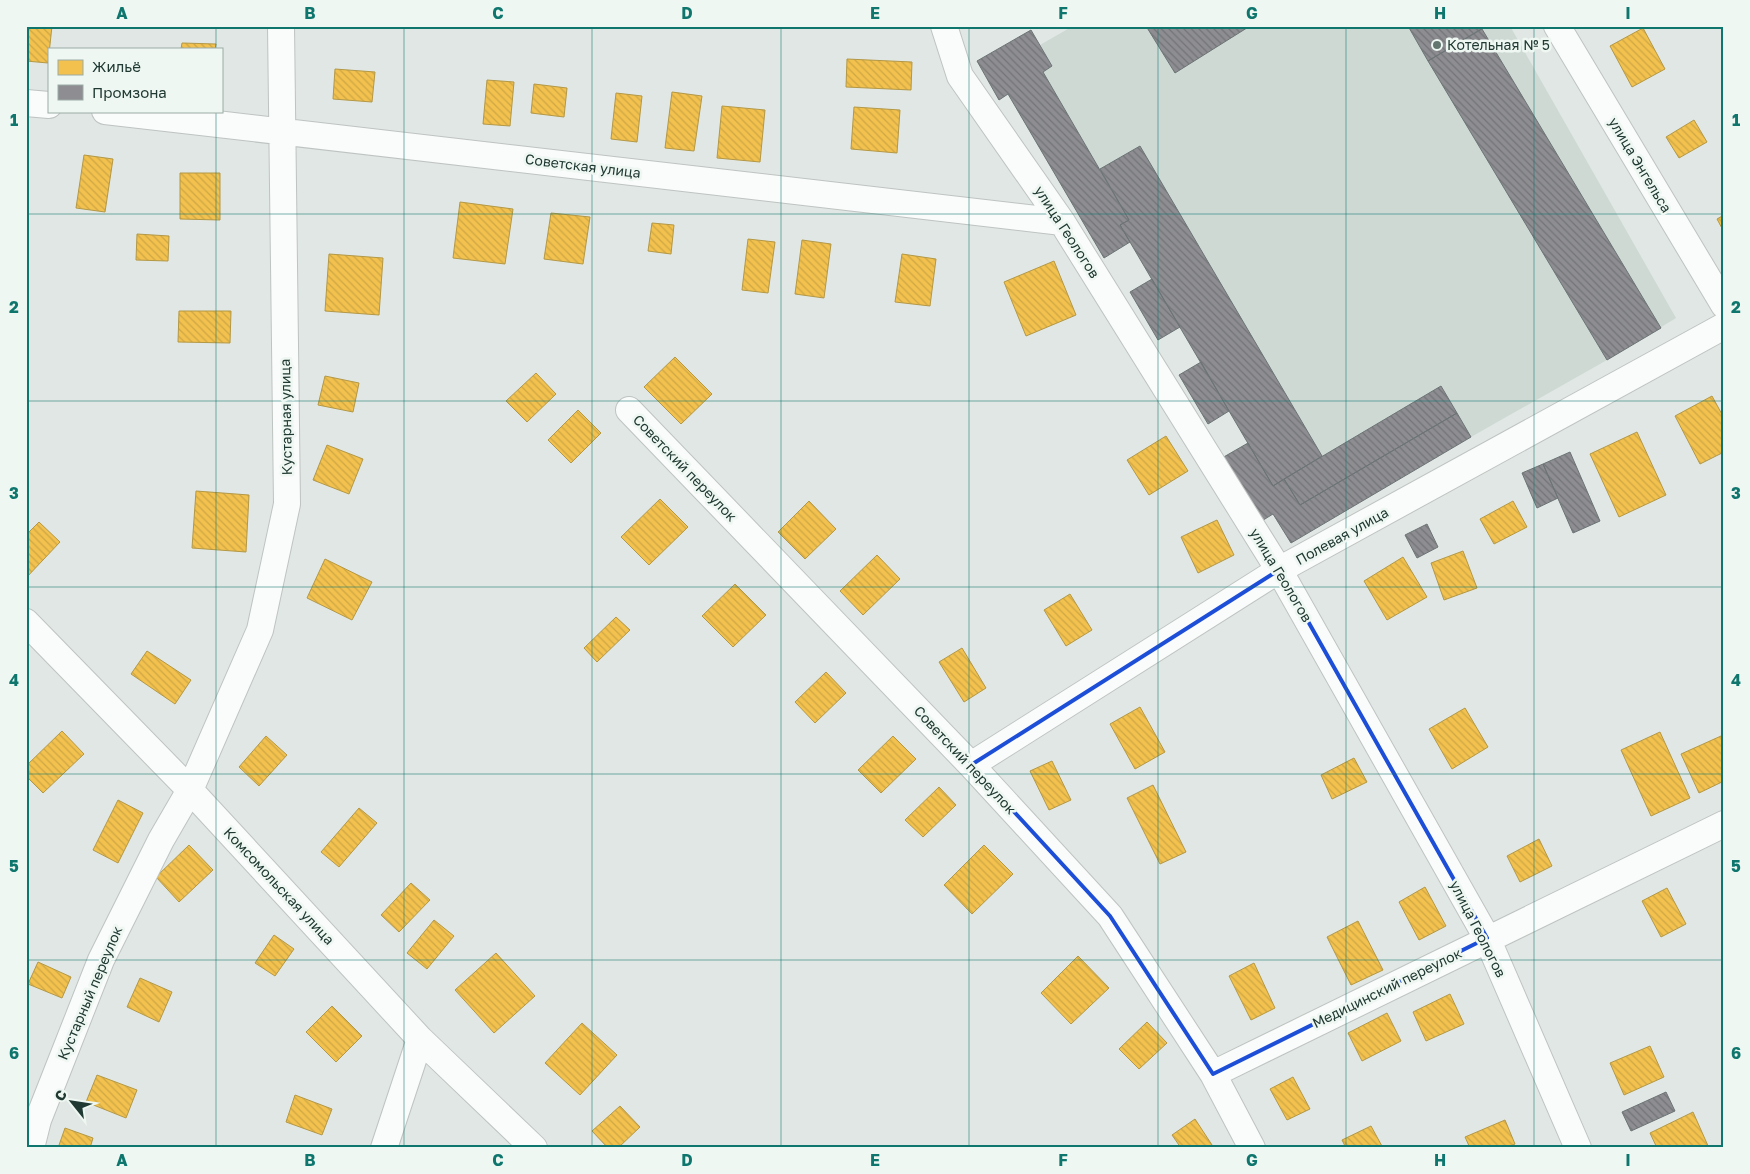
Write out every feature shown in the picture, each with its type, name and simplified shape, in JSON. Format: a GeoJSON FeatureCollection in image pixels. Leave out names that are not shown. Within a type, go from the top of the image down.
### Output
{"type":"FeatureCollection","features":[{"type":"Feature","properties":{"kind":"street","name":"Кустарная улица"},"geometry":{"type":"LineString","coordinates":[[190,790],[260,630],[287,504],[281,26]]}},
{"type":"Feature","properties":{"kind":"street","name":"улица Геологов"},"geometry":{"type":"LineString","coordinates":[[944,26],[960,76],[1062,222],[1279,570],[1487,938],[1578,1148]]}},
{"type":"Feature","properties":{"kind":"street","name":"улица Энгельса"},"geometry":{"type":"LineString","coordinates":[[1556,26],[1724,304]]}},
{"type":"Feature","properties":{"kind":"street"},"geometry":{"type":"LineString","coordinates":[[26,103],[48,105]]}},
{"type":"Feature","properties":{"kind":"street","name":"Советская улица"},"geometry":{"type":"LineString","coordinates":[[114,112],[1062,222]]}},
{"type":"Feature","properties":{"kind":"street","name":"Полевая улица"},"geometry":{"type":"LineString","coordinates":[[971,765],[1279,570],[1724,326]]}},
{"type":"Feature","properties":{"kind":"street","name":"Советский переулок"},"geometry":{"type":"LineString","coordinates":[[630,410],[971,765],[1110,916],[1213,1074],[1252,1148]]}},
{"type":"Feature","properties":{"kind":"street","name":"Комсомольская улица"},"geometry":{"type":"LineString","coordinates":[[26,622],[190,790],[420,1040],[534,1148]]}},
{"type":"Feature","properties":{"kind":"street","name":"Кустарный переулок"},"geometry":{"type":"LineString","coordinates":[[31,1148],[38,1120],[101,960],[161,840],[190,790]]}},
{"type":"Feature","properties":{"kind":"street","name":"Медицинский переулок"},"geometry":{"type":"LineString","coordinates":[[1213,1074],[1487,938],[1724,824]]}},
{"type":"Feature","properties":{"kind":"street"},"geometry":{"type":"LineString","coordinates":[[384,1148],[420,1040]]}},
{"type":"Feature","properties":{"kind":"highlighted area"},"geometry":{"type":"Polygon","coordinates":[[[1279,570],[1487,938],[1213,1074],[1110,916],[971,765],[1279,570]]]}},
{"type":"Feature","properties":{"kind":"shaded area"},"geometry":{"type":"Polygon","coordinates":[[[1073,26],[1510,26],[1676,318],[1607,360],[1471,437],[1300,505],[1120,225],[1129,219],[1043,72],[1052,66],[1040,45],[1073,26]]]}},
{"type":"Feature","properties":{"kind":"building: Жильё"},"geometry":{"type":"Polygon","coordinates":[[[26,26],[52,26],[50,48],[48,48],[48,63],[26,61],[26,26]]]}},
{"type":"Feature","properties":{"kind":"building: Жильё"},"geometry":{"type":"Polygon","coordinates":[[[1643,28],[1665,69],[1632,87],[1610,46],[1643,28]]]}},
{"type":"Feature","properties":{"kind":"building: Жильё"},"geometry":{"type":"Polygon","coordinates":[[[182,43],[216,44],[215,48],[181,48],[182,43]]]}},
{"type":"Feature","properties":{"kind":"building: Жильё"},"geometry":{"type":"Polygon","coordinates":[[[847,59],[912,62],[911,90],[846,87],[847,59]]]}},
{"type":"Feature","properties":{"kind":"building: Жильё"},"geometry":{"type":"Polygon","coordinates":[[[335,69],[375,72],[372,102],[333,99],[335,69]]]}},
{"type":"Feature","properties":{"kind":"building: Жильё"},"geometry":{"type":"Polygon","coordinates":[[[487,80],[514,82],[510,126],[483,124],[487,80]]]}},
{"type":"Feature","properties":{"kind":"building: Жильё"},"geometry":{"type":"Polygon","coordinates":[[[534,84],[567,88],[564,117],[531,113],[534,84]]]}},
{"type":"Feature","properties":{"kind":"building: Жильё"},"geometry":{"type":"Polygon","coordinates":[[[672,92],[702,96],[694,151],[665,148],[672,92]]]}},
{"type":"Feature","properties":{"kind":"building: Жильё"},"geometry":{"type":"Polygon","coordinates":[[[616,93],[642,96],[637,142],[611,139],[616,93]]]}},
{"type":"Feature","properties":{"kind":"building: Жильё"},"geometry":{"type":"Polygon","coordinates":[[[722,106],[765,110],[760,162],[717,158],[722,106]]]}},
{"type":"Feature","properties":{"kind":"building: Жильё"},"geometry":{"type":"Polygon","coordinates":[[[854,107],[900,110],[897,153],[851,149],[854,107]]]}},
{"type":"Feature","properties":{"kind":"building: Жильё"},"geometry":{"type":"Polygon","coordinates":[[[1694,120],[1707,142],[1679,158],[1666,137],[1694,120]]]}},
{"type":"Feature","properties":{"kind":"building: Жильё"},"geometry":{"type":"Polygon","coordinates":[[[84,155],[113,159],[105,212],[76,208],[84,155]]]}},
{"type":"Feature","properties":{"kind":"building: Жильё"},"geometry":{"type":"Polygon","coordinates":[[[180,173],[220,173],[220,220],[180,219],[180,173]]]}},
{"type":"Feature","properties":{"kind":"building: Жильё"},"geometry":{"type":"Polygon","coordinates":[[[460,202],[513,209],[505,264],[453,258],[460,202]]]}},
{"type":"Feature","properties":{"kind":"building: Жильё"},"geometry":{"type":"Polygon","coordinates":[[[551,213],[590,217],[583,264],[544,259],[551,213]]]}},
{"type":"Feature","properties":{"kind":"building: Жильё"},"geometry":{"type":"Polygon","coordinates":[[[1724,215],[1724,232],[1717,219],[1724,215]]]}},
{"type":"Feature","properties":{"kind":"building: Жильё"},"geometry":{"type":"Polygon","coordinates":[[[652,223],[674,225],[671,254],[648,251],[652,223]]]}},
{"type":"Feature","properties":{"kind":"building: Жильё"},"geometry":{"type":"Polygon","coordinates":[[[137,234],[169,236],[168,261],[136,260],[137,234]]]}},
{"type":"Feature","properties":{"kind":"building: Жильё"},"geometry":{"type":"Polygon","coordinates":[[[748,239],[775,242],[768,293],[742,290],[748,239]]]}},
{"type":"Feature","properties":{"kind":"building: Жильё"},"geometry":{"type":"Polygon","coordinates":[[[802,240],[831,244],[824,298],[795,294],[802,240]]]}},
{"type":"Feature","properties":{"kind":"building: Жильё"},"geometry":{"type":"Polygon","coordinates":[[[329,254],[383,258],[379,315],[325,311],[329,254]]]}},
{"type":"Feature","properties":{"kind":"building: Жильё"},"geometry":{"type":"Polygon","coordinates":[[[902,254],[936,259],[930,306],[895,302],[902,254]]]}},
{"type":"Feature","properties":{"kind":"building: Жильё"},"geometry":{"type":"Polygon","coordinates":[[[1054,261],[1076,315],[1026,336],[1004,282],[1054,261]]]}},
{"type":"Feature","properties":{"kind":"building: Жильё"},"geometry":{"type":"Polygon","coordinates":[[[179,311],[231,311],[230,343],[178,342],[179,311]]]}},
{"type":"Feature","properties":{"kind":"building: Жильё"},"geometry":{"type":"Polygon","coordinates":[[[675,357],[712,394],[681,424],[644,387],[675,357]]]}},
{"type":"Feature","properties":{"kind":"building: Жильё"},"geometry":{"type":"Polygon","coordinates":[[[536,373],[556,394],[527,422],[506,401],[536,373]]]}},
{"type":"Feature","properties":{"kind":"building: Жильё"},"geometry":{"type":"Polygon","coordinates":[[[325,376],[359,383],[353,412],[318,405],[325,376]]]}},
{"type":"Feature","properties":{"kind":"building: Жильё"},"geometry":{"type":"Polygon","coordinates":[[[1712,396],[1724,418],[1724,452],[1700,464],[1675,416],[1712,396]]]}},
{"type":"Feature","properties":{"kind":"building: Жильё"},"geometry":{"type":"Polygon","coordinates":[[[578,410],[601,433],[571,463],[548,440],[578,410]]]}},
{"type":"Feature","properties":{"kind":"building: Жильё"},"geometry":{"type":"Polygon","coordinates":[[[1637,432],[1666,495],[1619,517],[1590,454],[1637,432]]]}},
{"type":"Feature","properties":{"kind":"building: Жильё"},"geometry":{"type":"Polygon","coordinates":[[[1166,436],[1188,471],[1149,495],[1127,460],[1166,436]]]}},
{"type":"Feature","properties":{"kind":"building: Жильё"},"geometry":{"type":"Polygon","coordinates":[[[327,445],[363,459],[349,494],[313,480],[327,445]]]}},
{"type":"Feature","properties":{"kind":"building: Жильё"},"geometry":{"type":"Polygon","coordinates":[[[196,491],[249,495],[246,552],[192,548],[196,491]]]}},
{"type":"Feature","properties":{"kind":"building: Жильё"},"geometry":{"type":"Polygon","coordinates":[[[660,499],[688,527],[649,565],[621,537],[660,499]]]}},
{"type":"Feature","properties":{"kind":"building: Жильё"},"geometry":{"type":"Polygon","coordinates":[[[809,501],[836,529],[805,559],[778,532],[809,501]]]}},
{"type":"Feature","properties":{"kind":"building: Жильё"},"geometry":{"type":"Polygon","coordinates":[[[1513,501],[1527,527],[1494,544],[1480,519],[1513,501]]]}},
{"type":"Feature","properties":{"kind":"building: Жильё"},"geometry":{"type":"Polygon","coordinates":[[[1217,520],[1234,555],[1198,573],[1181,537],[1217,520]]]}},
{"type":"Feature","properties":{"kind":"building: Жильё"},"geometry":{"type":"Polygon","coordinates":[[[39,522],[60,542],[26,578],[26,535],[39,522]]]}},
{"type":"Feature","properties":{"kind":"building: Жильё"},"geometry":{"type":"Polygon","coordinates":[[[1463,551],[1477,588],[1444,600],[1431,563],[1463,551]]]}},
{"type":"Feature","properties":{"kind":"building: Жильё"},"geometry":{"type":"Polygon","coordinates":[[[877,555],[900,579],[863,615],[840,591],[877,555]]]}},
{"type":"Feature","properties":{"kind":"building: Жильё"},"geometry":{"type":"Polygon","coordinates":[[[1403,557],[1427,597],[1387,620],[1364,581],[1403,557]]]}},
{"type":"Feature","properties":{"kind":"building: Жильё"},"geometry":{"type":"Polygon","coordinates":[[[325,559],[372,582],[352,620],[307,598],[325,559]]]}},
{"type":"Feature","properties":{"kind":"building: Жильё"},"geometry":{"type":"Polygon","coordinates":[[[735,584],[766,615],[733,647],[702,616],[735,584]]]}},
{"type":"Feature","properties":{"kind":"building: Жильё"},"geometry":{"type":"Polygon","coordinates":[[[1070,594],[1092,630],[1066,646],[1044,610],[1070,594]]]}},
{"type":"Feature","properties":{"kind":"building: Жильё"},"geometry":{"type":"Polygon","coordinates":[[[616,617],[630,630],[597,662],[584,648],[616,617]]]}},
{"type":"Feature","properties":{"kind":"building: Жильё"},"geometry":{"type":"Polygon","coordinates":[[[962,648],[986,688],[964,702],[939,662],[962,648]]]}},
{"type":"Feature","properties":{"kind":"building: Жильё"},"geometry":{"type":"Polygon","coordinates":[[[147,651],[191,680],[175,704],[131,674],[147,651]]]}},
{"type":"Feature","properties":{"kind":"building: Жильё"},"geometry":{"type":"Polygon","coordinates":[[[826,672],[846,693],[815,723],[795,702],[826,672]]]}},
{"type":"Feature","properties":{"kind":"building: Жильё"},"geometry":{"type":"Polygon","coordinates":[[[1140,707],[1165,752],[1135,769],[1110,724],[1140,707]]]}},
{"type":"Feature","properties":{"kind":"building: Жильё"},"geometry":{"type":"Polygon","coordinates":[[[1465,708],[1488,747],[1452,769],[1429,729],[1465,708]]]}},
{"type":"Feature","properties":{"kind":"building: Жильё"},"geometry":{"type":"Polygon","coordinates":[[[62,731],[84,754],[43,793],[26,776],[26,766],[62,731]]]}},
{"type":"Feature","properties":{"kind":"building: Жильё"},"geometry":{"type":"Polygon","coordinates":[[[1660,732],[1690,798],[1651,816],[1621,750],[1660,732]]]}},
{"type":"Feature","properties":{"kind":"building: Жильё"},"geometry":{"type":"Polygon","coordinates":[[[266,736],[287,755],[259,786],[239,767],[266,736]]]}},
{"type":"Feature","properties":{"kind":"building: Жильё"},"geometry":{"type":"Polygon","coordinates":[[[893,736],[916,759],[881,793],[858,770],[893,736]]]}},
{"type":"Feature","properties":{"kind":"building: Жильё"},"geometry":{"type":"Polygon","coordinates":[[[1721,736],[1724,742],[1724,781],[1699,793],[1681,754],[1721,736]]]}},
{"type":"Feature","properties":{"kind":"building: Жильё"},"geometry":{"type":"Polygon","coordinates":[[[1354,758],[1367,782],[1332,799],[1321,775],[1354,758]]]}},
{"type":"Feature","properties":{"kind":"building: Жильё"},"geometry":{"type":"Polygon","coordinates":[[[1052,761],[1071,800],[1049,810],[1030,771],[1052,761]]]}},
{"type":"Feature","properties":{"kind":"building: Жильё"},"geometry":{"type":"Polygon","coordinates":[[[1153,785],[1186,852],[1160,864],[1127,798],[1153,785]]]}},
{"type":"Feature","properties":{"kind":"building: Жильё"},"geometry":{"type":"Polygon","coordinates":[[[939,787],[956,805],[923,837],[905,820],[939,787]]]}},
{"type":"Feature","properties":{"kind":"building: Жильё"},"geometry":{"type":"Polygon","coordinates":[[[118,800],[143,813],[118,863],[93,850],[118,800]]]}},
{"type":"Feature","properties":{"kind":"building: Жильё"},"geometry":{"type":"Polygon","coordinates":[[[359,808],[377,823],[339,867],[321,852],[359,808]]]}},
{"type":"Feature","properties":{"kind":"building: Жильё"},"geometry":{"type":"Polygon","coordinates":[[[1539,839],[1552,866],[1520,882],[1507,856],[1539,839]]]}},
{"type":"Feature","properties":{"kind":"building: Жильё"},"geometry":{"type":"Polygon","coordinates":[[[189,845],[213,870],[179,902],[156,877],[189,845]]]}},
{"type":"Feature","properties":{"kind":"building: Жильё"},"geometry":{"type":"Polygon","coordinates":[[[984,845],[1013,874],[972,914],[944,885],[984,845]]]}},
{"type":"Feature","properties":{"kind":"building: Жильё"},"geometry":{"type":"Polygon","coordinates":[[[411,883],[430,900],[399,932],[381,915],[411,883]]]}},
{"type":"Feature","properties":{"kind":"building: Жильё"},"geometry":{"type":"Polygon","coordinates":[[[1425,887],[1446,926],[1419,940],[1399,902],[1425,887]]]}},
{"type":"Feature","properties":{"kind":"building: Жильё"},"geometry":{"type":"Polygon","coordinates":[[[1667,888],[1686,924],[1661,937],[1642,901],[1667,888]]]}},
{"type":"Feature","properties":{"kind":"building: Жильё"},"geometry":{"type":"Polygon","coordinates":[[[434,920],[454,936],[427,969],[407,953],[434,920]]]}},
{"type":"Feature","properties":{"kind":"building: Жильё"},"geometry":{"type":"Polygon","coordinates":[[[1358,921],[1383,970],[1351,985],[1327,937],[1358,921]]]}},
{"type":"Feature","properties":{"kind":"building: Жильё"},"geometry":{"type":"Polygon","coordinates":[[[274,935],[294,949],[275,976],[255,963],[274,935]]]}},
{"type":"Feature","properties":{"kind":"building: Жильё"},"geometry":{"type":"Polygon","coordinates":[[[496,953],[535,996],[494,1033],[455,990],[496,953]]]}},
{"type":"Feature","properties":{"kind":"building: Жильё"},"geometry":{"type":"Polygon","coordinates":[[[1078,956],[1109,988],[1071,1024],[1041,993],[1078,956]]]}},
{"type":"Feature","properties":{"kind":"building: Жильё"},"geometry":{"type":"Polygon","coordinates":[[[38,962],[71,977],[62,998],[28,984],[38,962]]]}},
{"type":"Feature","properties":{"kind":"building: Жильё"},"geometry":{"type":"Polygon","coordinates":[[[1254,963],[1275,1008],[1251,1020],[1229,976],[1254,963]]]}},
{"type":"Feature","properties":{"kind":"building: Жильё"},"geometry":{"type":"Polygon","coordinates":[[[140,978],[172,992],[159,1022],[127,1007],[140,978]]]}},
{"type":"Feature","properties":{"kind":"building: Жильё"},"geometry":{"type":"Polygon","coordinates":[[[1450,994],[1464,1024],[1426,1041],[1413,1012],[1450,994]]]}},
{"type":"Feature","properties":{"kind":"building: Жильё"},"geometry":{"type":"Polygon","coordinates":[[[332,1006],[362,1036],[336,1062],[306,1032],[332,1006]]]}},
{"type":"Feature","properties":{"kind":"building: Жильё"},"geometry":{"type":"Polygon","coordinates":[[[1387,1013],[1401,1041],[1362,1061],[1348,1033],[1387,1013]]]}},
{"type":"Feature","properties":{"kind":"building: Жильё"},"geometry":{"type":"Polygon","coordinates":[[[1147,1022],[1167,1043],[1139,1069],[1119,1049],[1147,1022]]]}},
{"type":"Feature","properties":{"kind":"building: Жильё"},"geometry":{"type":"Polygon","coordinates":[[[582,1023],[617,1055],[580,1095],[545,1063],[582,1023]]]}},
{"type":"Feature","properties":{"kind":"building: Жильё"},"geometry":{"type":"Polygon","coordinates":[[[1650,1046],[1664,1077],[1624,1095],[1610,1063],[1650,1046]]]}},
{"type":"Feature","properties":{"kind":"building: Жильё"},"geometry":{"type":"Polygon","coordinates":[[[97,1075],[137,1090],[126,1118],[86,1102],[97,1075]]]}},
{"type":"Feature","properties":{"kind":"building: Жильё"},"geometry":{"type":"Polygon","coordinates":[[[1293,1077],[1310,1109],[1287,1120],[1270,1089],[1293,1077]]]}},
{"type":"Feature","properties":{"kind":"building: Жильё"},"geometry":{"type":"Polygon","coordinates":[[[295,1095],[332,1109],[322,1135],[286,1122],[295,1095]]]}},
{"type":"Feature","properties":{"kind":"building: Жильё"},"geometry":{"type":"Polygon","coordinates":[[[620,1106],[640,1127],[618,1148],[608,1148],[592,1131],[620,1106]]]}},
{"type":"Feature","properties":{"kind":"building: Жильё"},"geometry":{"type":"Polygon","coordinates":[[[1693,1112],[1709,1148],[1657,1148],[1650,1133],[1693,1112]]]}},
{"type":"Feature","properties":{"kind":"building: Жильё"},"geometry":{"type":"Polygon","coordinates":[[[1195,1119],[1214,1148],[1181,1148],[1172,1135],[1195,1119]]]}},
{"type":"Feature","properties":{"kind":"building: Жильё"},"geometry":{"type":"Polygon","coordinates":[[[1505,1120],[1515,1144],[1506,1148],[1470,1148],[1465,1137],[1505,1120]]]}},
{"type":"Feature","properties":{"kind":"building: Жильё"},"geometry":{"type":"Polygon","coordinates":[[[1371,1126],[1383,1148],[1346,1148],[1342,1140],[1371,1126]]]}},
{"type":"Feature","properties":{"kind":"building: Жильё"},"geometry":{"type":"Polygon","coordinates":[[[65,1128],[93,1138],[90,1148],[58,1148],[65,1128]]]}},
{"type":"Feature","properties":{"kind":"building: Промзона"},"geometry":{"type":"Polygon","coordinates":[[[1146,26],[1250,26],[1175,73],[1146,26]]]}},
{"type":"Feature","properties":{"kind":"building: Промзона","name":"Котельная № 5"},"geometry":{"type":"Polygon","coordinates":[[[1408,26],[1486,26],[1428,61],[1408,26]]]}},
{"type":"Feature","properties":{"kind":"building: Промзона"},"geometry":{"type":"Polygon","coordinates":[[[1482,29],[1661,328],[1607,360],[1428,61],[1482,29]]]}},
{"type":"Feature","properties":{"kind":"building: Промзона"},"geometry":{"type":"Polygon","coordinates":[[[1031,30],[1052,66],[1043,72],[1129,220],[1120,225],[1130,242],[1104,258],[1008,94],[999,100],[977,61],[1031,30]]]}},
{"type":"Feature","properties":{"kind":"building: Промзона"},"geometry":{"type":"Polygon","coordinates":[[[1140,146],[1322,456],[1273,486],[1120,225],[1129,220],[1100,169],[1140,146]]]}},
{"type":"Feature","properties":{"kind":"building: Промзона"},"geometry":{"type":"Polygon","coordinates":[[[1152,279],[1180,327],[1158,340],[1130,292],[1152,279]]]}},
{"type":"Feature","properties":{"kind":"building: Промзона"},"geometry":{"type":"Polygon","coordinates":[[[1201,362],[1229,411],[1208,424],[1179,375],[1201,362]]]}},
{"type":"Feature","properties":{"kind":"building: Промзона"},"geometry":{"type":"Polygon","coordinates":[[[1441,386],[1457,413],[1300,505],[1284,479],[1441,386]]]}},
{"type":"Feature","properties":{"kind":"building: Промзона"},"geometry":{"type":"Polygon","coordinates":[[[1457,413],[1471,437],[1291,543],[1273,514],[1260,522],[1222,458],[1248,443],[1273,486],[1284,479],[1300,505],[1457,413]]]}},
{"type":"Feature","properties":{"kind":"building: Промзона"},"geometry":{"type":"Polygon","coordinates":[[[1570,452],[1600,521],[1573,533],[1543,464],[1570,452]]]}},
{"type":"Feature","properties":{"kind":"building: Промзона"},"geometry":{"type":"Polygon","coordinates":[[[1543,464],[1558,498],[1537,508],[1522,473],[1543,464]]]}},
{"type":"Feature","properties":{"kind":"building: Промзона"},"geometry":{"type":"Polygon","coordinates":[[[1427,524],[1438,547],[1417,558],[1405,535],[1427,524]]]}},
{"type":"Feature","properties":{"kind":"building: Промзона"},"geometry":{"type":"Polygon","coordinates":[[[1666,1092],[1675,1111],[1631,1131],[1622,1112],[1666,1092]]]}},
{"type":"Feature","properties":{"kind":"place","name":"Котельная № 5"},"geometry":{"type":"Point","coordinates":[1437,45]}}]}
